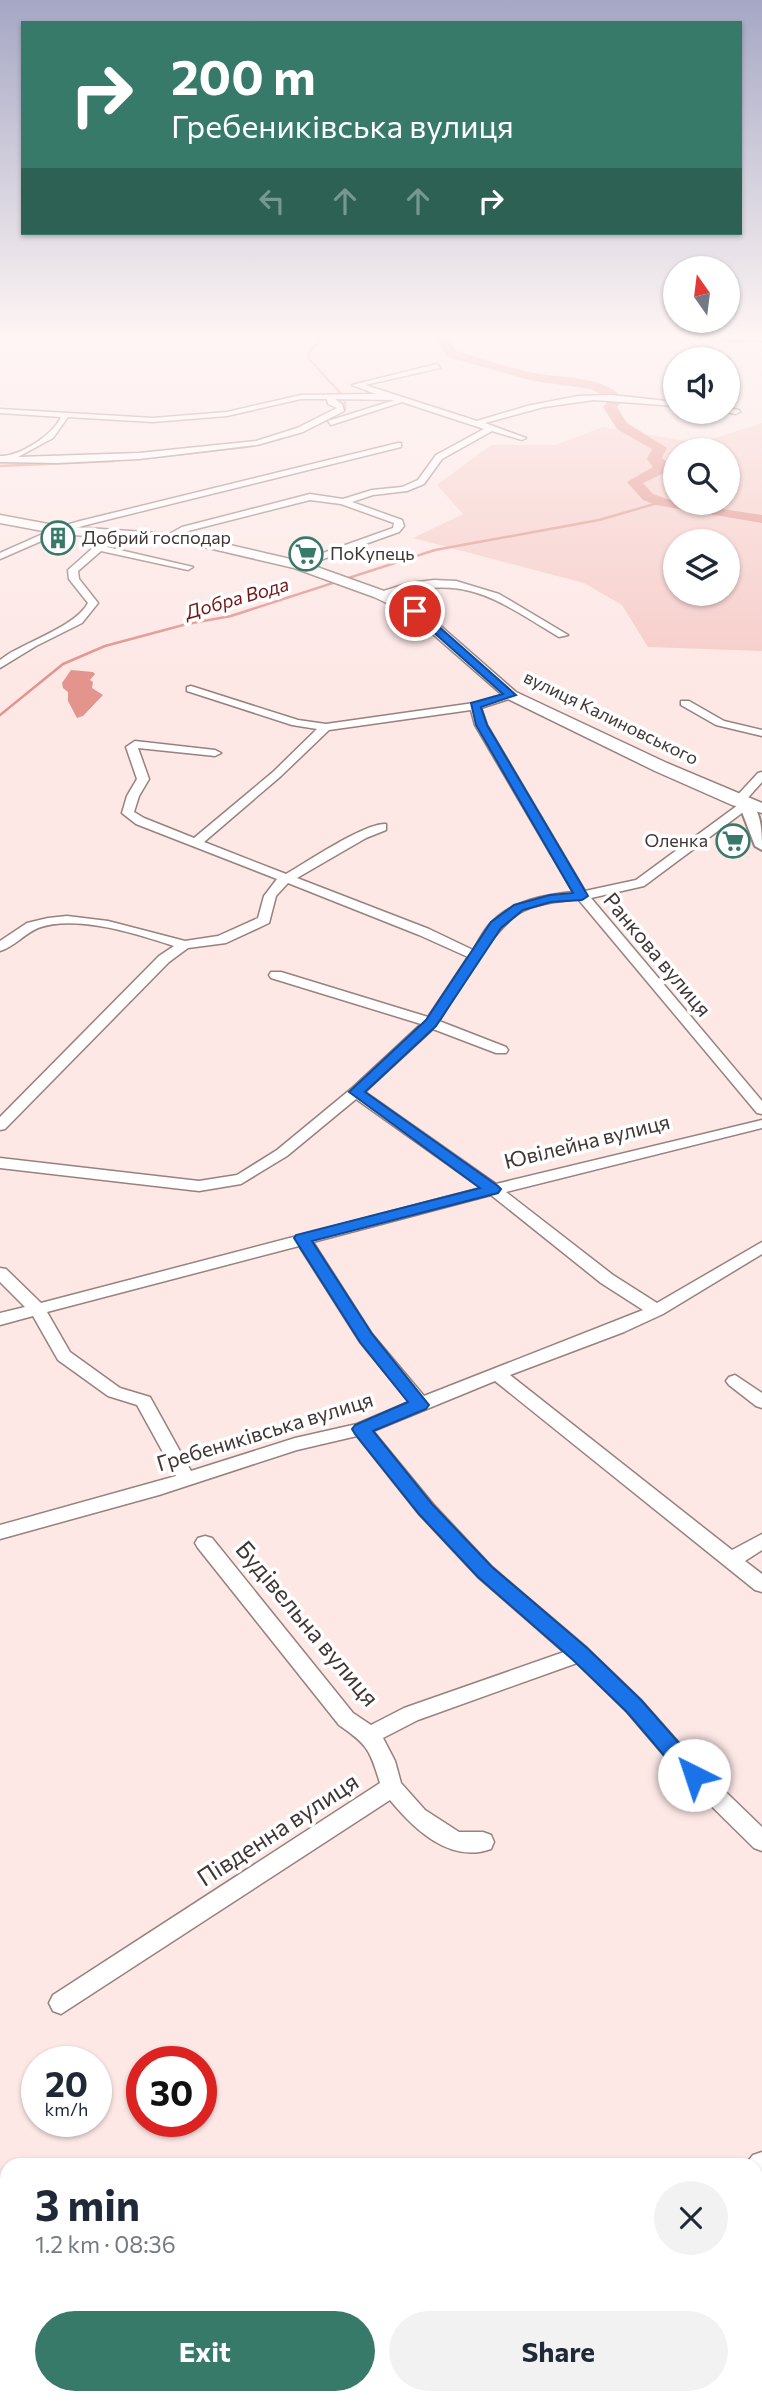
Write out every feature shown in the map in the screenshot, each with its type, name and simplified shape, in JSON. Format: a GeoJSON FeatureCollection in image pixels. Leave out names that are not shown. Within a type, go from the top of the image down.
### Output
{"type":"FeatureCollection","features":[{"type":"Feature","properties":{"kind":"main road","name":"вулиця Калиновського"},"geometry":{"type":"LineString","coordinates":[[0,519],[59,530],[171,536],[298,565],[379,594],[415,611],[510,695],[574,727],[748,804]]}},
{"type":"Feature","properties":{"kind":"street"},"geometry":{"type":"LineString","coordinates":[[2,459],[29,449]]}},
{"type":"Feature","properties":{"kind":"street"},"geometry":{"type":"LineString","coordinates":[[2,459],[58,460],[139,456],[201,449]]}},
{"type":"Feature","properties":{"kind":"street"},"geometry":{"type":"LineString","coordinates":[[139,456],[155,458],[233,449]]}},
{"type":"Feature","properties":{"kind":"street"},"geometry":{"type":"LineString","coordinates":[[0,556],[59,530],[381,449]]}},
{"type":"Feature","properties":{"kind":"street"},"geometry":{"type":"LineString","coordinates":[[344,502],[372,493],[404,489],[421,482],[439,457],[452,449]]}},
{"type":"Feature","properties":{"kind":"street"},"geometry":{"type":"LineString","coordinates":[[171,536],[185,529],[310,497],[344,502],[398,522],[396,530],[298,565]]}},
{"type":"Feature","properties":{"kind":"street"},"geometry":{"type":"LineString","coordinates":[[1,663],[44,637],[75,623],[90,611],[93,603],[74,579],[73,570],[118,533]]}},
{"type":"Feature","properties":{"kind":"street"},"geometry":{"type":"LineString","coordinates":[[98,548],[188,567]]}},
{"type":"Feature","properties":{"kind":"street"},"geometry":{"type":"LineString","coordinates":[[379,594],[432,583],[467,583],[486,590],[563,635]]}},
{"type":"Feature","properties":{"kind":"street"},"geometry":{"type":"LineString","coordinates":[[191,689],[296,723],[326,727],[475,706],[510,695]]}},
{"type":"Feature","properties":{"kind":"street"},"geometry":{"type":"LineString","coordinates":[[685,704],[720,723],[762,733]]}},
{"type":"Feature","properties":{"kind":"street","name":"Ранкова вулиця"},"geometry":{"type":"LineString","coordinates":[[475,706],[481,725],[582,896],[762,1110]]}},
{"type":"Feature","properties":{"kind":"street"},"geometry":{"type":"LineString","coordinates":[[197,842],[277,774],[326,727]]}},
{"type":"Feature","properties":{"kind":"street"},"geometry":{"type":"LineString","coordinates":[[215,753],[139,743],[132,747],[143,779],[133,796],[128,813],[140,821],[424,932],[474,956]]}},
{"type":"Feature","properties":{"kind":"street"},"geometry":{"type":"LineString","coordinates":[[0,1163],[199,1186],[241,1179],[282,1153],[356,1092],[431,1023],[496,925],[519,908],[550,898],[582,896],[639,883],[748,804],[762,775]]}},
{"type":"Feature","properties":{"kind":"street"},"geometry":{"type":"LineString","coordinates":[[748,804],[762,846]]}},
{"type":"Feature","properties":{"kind":"street"},"geometry":{"type":"LineString","coordinates":[[0,1126],[164,960],[184,946],[221,940],[264,920],[270,896],[278,884],[362,835],[383,827]]}},
{"type":"Feature","properties":{"kind":"street"},"geometry":{"type":"LineString","coordinates":[[0,947],[33,926],[55,921],[90,923],[146,933],[184,946]]}},
{"type":"Feature","properties":{"kind":"street"},"geometry":{"type":"LineString","coordinates":[[276,975],[431,1023],[501,1050]]}},
{"type":"Feature","properties":{"kind":"street"},"geometry":{"type":"LineString","coordinates":[[356,1092],[493,1189],[603,1277],[631,1297],[657,1310]]}},
{"type":"Feature","properties":{"kind":"street","name":"Ювілейна вулиця"},"geometry":{"type":"LineString","coordinates":[[0,1319],[493,1189],[762,1124]]}},
{"type":"Feature","properties":{"kind":"street"},"geometry":{"type":"LineString","coordinates":[[302,1238],[366,1338],[420,1405]]}},
{"type":"Feature","properties":{"kind":"street","name":"Гребениківська вулиця"},"geometry":{"type":"LineString","coordinates":[[0,1532],[295,1444],[361,1429],[497,1373],[618,1328],[657,1310],[762,1247]]}},
{"type":"Feature","properties":{"kind":"street"},"geometry":{"type":"LineString","coordinates":[[0,1273],[37,1309],[64,1356],[114,1392],[144,1401],[186,1478]]}},
{"type":"Feature","properties":{"kind":"street"},"geometry":{"type":"LineString","coordinates":[[497,1373],[762,1585]]}},
{"type":"Feature","properties":{"kind":"street"},"geometry":{"type":"LineString","coordinates":[[735,1381],[762,1402]]}},
{"type":"Feature","properties":{"kind":"street"},"geometry":{"type":"LineString","coordinates":[[361,1429],[426,1509],[485,1572],[580,1654],[634,1706],[694,1775],[762,1841]]}},
{"type":"Feature","properties":{"kind":"street"},"geometry":{"type":"LineString","coordinates":[[731,1560],[762,1541]]}},
{"type":"Feature","properties":{"kind":"street","name":"Будівельна вулиця"},"geometry":{"type":"LineString","coordinates":[[205,1543],[345,1719],[370,1735]]}},
{"type":"Feature","properties":{"kind":"street"},"geometry":{"type":"LineString","coordinates":[[370,1735],[411,1714],[580,1654]]}},
{"type":"Feature","properties":{"kind":"street","name":"Південна вулиця"},"geometry":{"type":"LineString","coordinates":[[61,2003],[392,1787],[384,1760],[370,1735]]}},
{"type":"Feature","properties":{"kind":"street"},"geometry":{"type":"LineString","coordinates":[[392,1787],[417,1816],[455,1842],[483,1842]]}},
{"type":"Feature","properties":{"kind":"shaded area"},"geometry":{"type":"Polygon","coordinates":[[[485,449],[663,449],[663,515],[740,515],[740,449],[762,449],[762,651],[648,647],[622,605],[584,583],[413,538],[463,514],[437,485],[485,449]]]}},
{"type":"Feature","properties":{"kind":"shaded area"},"geometry":{"type":"Polygon","coordinates":[[[71,670],[93,672],[95,674],[90,680],[93,682],[92,688],[103,695],[83,716],[77,718],[62,683],[71,670]]]}},
{"type":"Feature","properties":{"kind":"waterway"},"geometry":{"type":"LineString","coordinates":[[166,456],[225,449]]}},
{"type":"Feature","properties":{"kind":"waterway"},"geometry":{"type":"LineString","coordinates":[[659,449],[654,459],[662,464],[659,470],[634,482],[648,497],[661,502],[762,519]]}},
{"type":"Feature","properties":{"kind":"waterway"},"geometry":{"type":"LineString","coordinates":[[0,466],[114,461]]}},
{"type":"Feature","properties":{"kind":"waterway","name":"Добра Вода"},"geometry":{"type":"LineString","coordinates":[[0,715],[63,664],[105,646],[187,624],[231,616],[435,550],[599,520],[661,502]]}},
{"type":"Feature","properties":{"kind":"place","name":"Добрий господар"},"geometry":{"type":"Point","coordinates":[58,538]}},
{"type":"Feature","properties":{"kind":"place","name":"ПоКупець"},"geometry":{"type":"Point","coordinates":[306,554]}},
{"type":"Feature","properties":{"kind":"place","name":"Оленка"},"geometry":{"type":"Point","coordinates":[733,841]}},
{"type":"Feature","properties":{"kind":"route"},"geometry":{"type":"LineString","coordinates":[[415,611],[510,695],[475,706],[481,725],[582,896],[550,898],[519,908],[496,925],[431,1023],[356,1092],[493,1189],[302,1238],[366,1338],[420,1405],[361,1429],[426,1509],[485,1572],[580,1654],[634,1706],[694,1775]]}}]}
